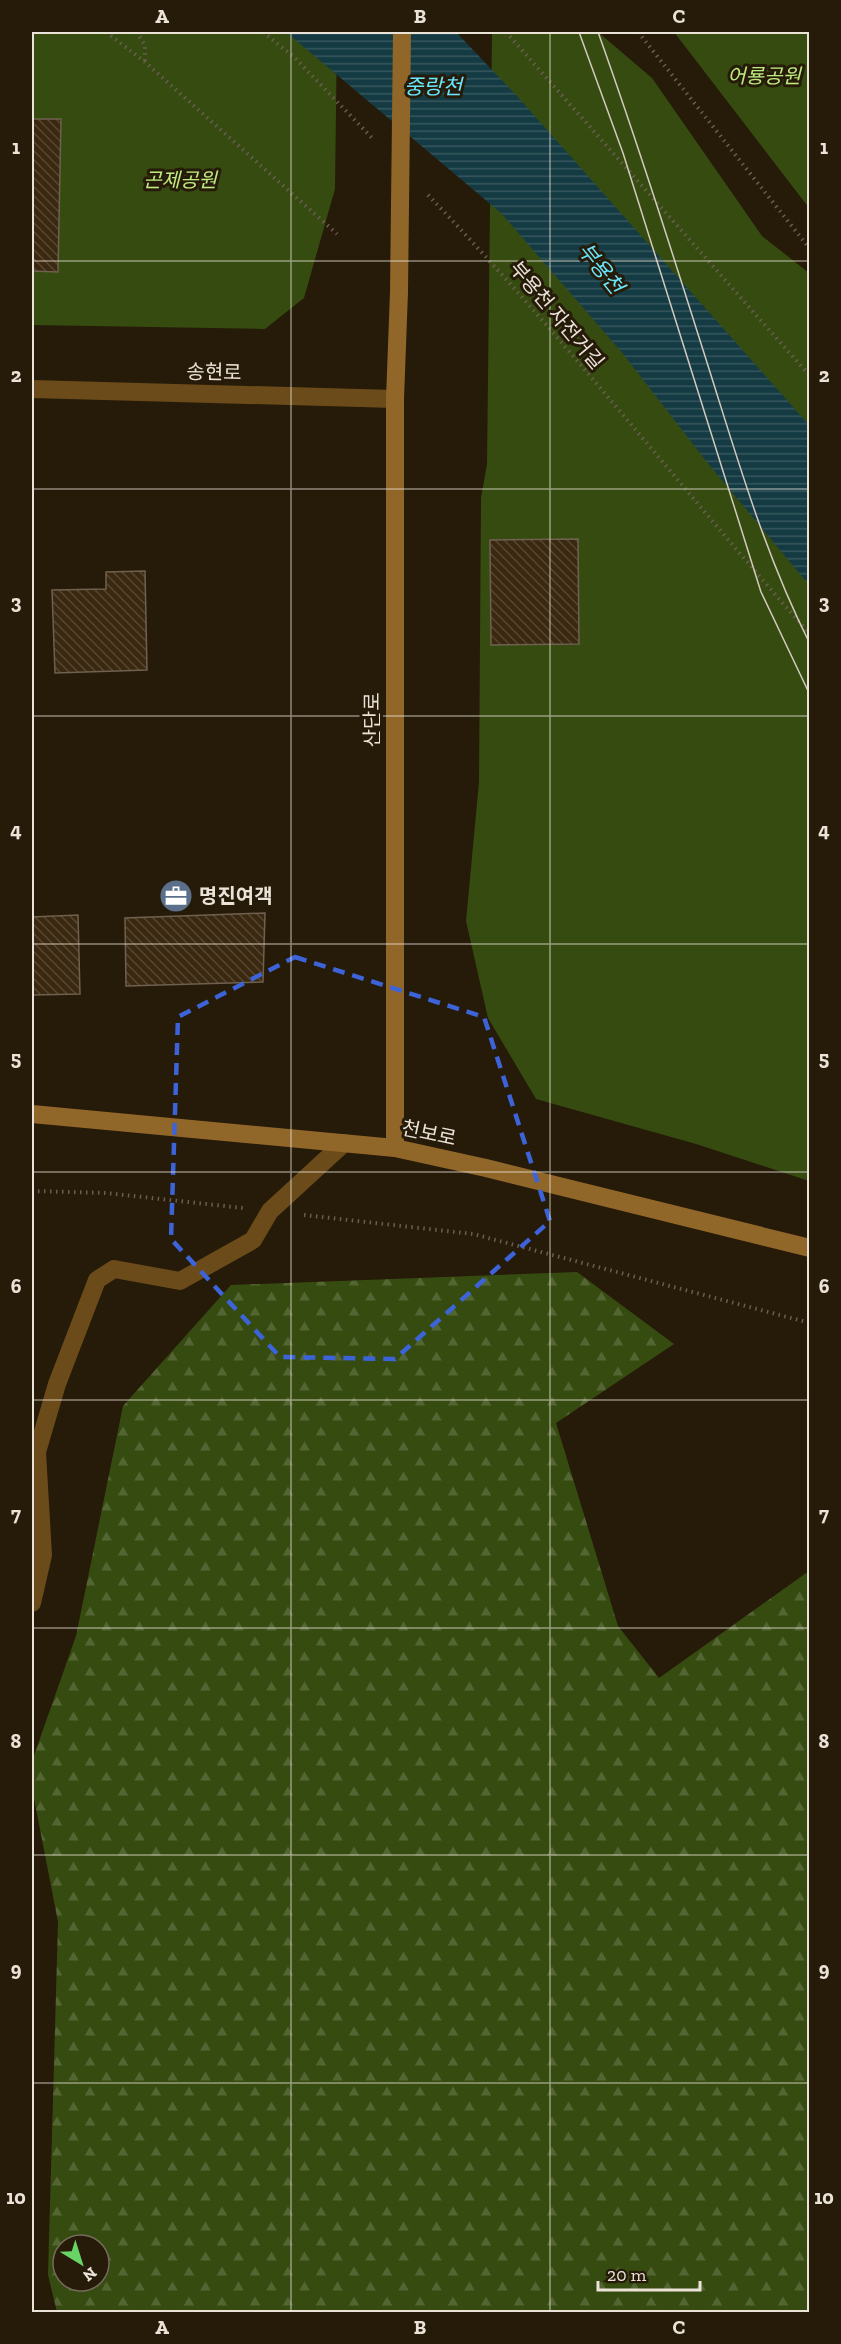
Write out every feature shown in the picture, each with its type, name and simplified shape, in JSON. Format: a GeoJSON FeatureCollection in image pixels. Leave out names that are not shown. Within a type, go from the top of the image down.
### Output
{"type":"FeatureCollection","features":[{"type":"Feature","properties":{"kind":"main road","name":"산단로"},"geometry":{"type":"LineString","coordinates":[[395,1148],[395,399],[399,292],[402,32]]}},
{"type":"Feature","properties":{"kind":"main road","name":"천보로"},"geometry":{"type":"LineString","coordinates":[[32,1114],[395,1148],[810,1248]]}},
{"type":"Feature","properties":{"kind":"street","name":"송현로"},"geometry":{"type":"LineString","coordinates":[[32,389],[395,399]]}},
{"type":"Feature","properties":{"kind":"street"},"geometry":{"type":"LineString","coordinates":[[32,1603],[43,1555],[36,1452],[57,1384],[97,1280],[114,1269],[180,1281],[253,1240],[270,1211],[344,1143]]}},
{"type":"Feature","properties":{"kind":"path"},"geometry":{"type":"LineString","coordinates":[[106,32],[145,62],[337,234]]}},
{"type":"Feature","properties":{"kind":"path"},"geometry":{"type":"LineString","coordinates":[[136,32],[145,45],[145,62]]}},
{"type":"Feature","properties":{"kind":"path"},"geometry":{"type":"LineString","coordinates":[[263,32],[294,57],[376,141]]}},
{"type":"Feature","properties":{"kind":"path"},"geometry":{"type":"LineString","coordinates":[[506,32],[810,375]]}},
{"type":"Feature","properties":{"kind":"path"},"geometry":{"type":"LineString","coordinates":[[638,32],[810,249]]}},
{"type":"Feature","properties":{"kind":"path","name":"부용천 자전거길"},"geometry":{"type":"LineString","coordinates":[[425,192],[499,268],[736,551],[810,634]]}},
{"type":"Feature","properties":{"kind":"path"},"geometry":{"type":"LineString","coordinates":[[32,1191],[106,1193],[473,1234],[810,1323]]}},
{"type":"Feature","properties":{"kind":"highlighted area"},"geometry":{"type":"Polygon","coordinates":[[[295,957],[484,1017],[550,1221],[395,1359],[280,1357],[171,1239],[178,1017],[295,957]]]}},
{"type":"Feature","properties":{"kind":"green space","name":"곤제공원"},"geometry":{"type":"Polygon","coordinates":[[[32,32],[337,32],[335,189],[304,298],[265,329],[32,325],[32,32]]]}},
{"type":"Feature","properties":{"kind":"green space"},"geometry":{"type":"Polygon","coordinates":[[[492,32],[598,32],[652,78],[762,236],[809,273],[809,1181],[696,1144],[536,1099],[488,1018],[466,921],[479,782],[481,498],[487,464],[492,32]]]}},
{"type":"Feature","properties":{"kind":"green space","name":"어룡공원"},"geometry":{"type":"Polygon","coordinates":[[[674,32],[809,32],[809,208],[674,32]]]}},
{"type":"Feature","properties":{"kind":"green space"},"geometry":{"type":"Polygon","coordinates":[[[577,1272],[674,1344],[556,1423],[618,1626],[659,1678],[809,1571],[809,2312],[57,2312],[52,2293],[111,2293],[111,2233],[51,2233],[51,2287],[48,2275],[58,1922],[32,1788],[32,1761],[76,1636],[123,1406],[231,1285],[577,1272]]]}},
{"type":"Feature","properties":{"kind":"water","name":"중랑천"},"geometry":{"type":"Polygon","coordinates":[[[286,32],[456,32],[517,96],[809,425],[809,585],[706,461],[624,355],[501,213],[286,32]]]}},
{"type":"Feature","properties":{"kind":"building"},"geometry":{"type":"Polygon","coordinates":[[[32,119],[61,119],[58,272],[32,271],[32,119]]]}},
{"type":"Feature","properties":{"kind":"building"},"geometry":{"type":"Polygon","coordinates":[[[578,539],[579,644],[491,645],[490,540],[578,539]]]}},
{"type":"Feature","properties":{"kind":"building"},"geometry":{"type":"Polygon","coordinates":[[[145,571],[147,670],[55,673],[52,590],[106,589],[106,572],[145,571]]]}},
{"type":"Feature","properties":{"kind":"building"},"geometry":{"type":"Polygon","coordinates":[[[265,913],[263,982],[126,986],[125,918],[265,913]]]}},
{"type":"Feature","properties":{"kind":"building"},"geometry":{"type":"Polygon","coordinates":[[[78,915],[80,994],[32,995],[32,917],[78,915]]]}},
{"type":"Feature","properties":{"kind":"tram line"},"geometry":{"type":"LineString","coordinates":[[579,32],[623,153],[761,592],[810,695]]}},
{"type":"Feature","properties":{"kind":"tram line"},"geometry":{"type":"LineString","coordinates":[[598,32],[656,201],[754,510],[780,578],[810,644]]}},
{"type":"Feature","properties":{"kind":"place","name":"명진여객"},"geometry":{"type":"Point","coordinates":[176,896]}},
{"type":"Feature","properties":{"kind":"water label","name":"부용천"},"geometry":{"type":"Point","coordinates":[601,268]}}]}
